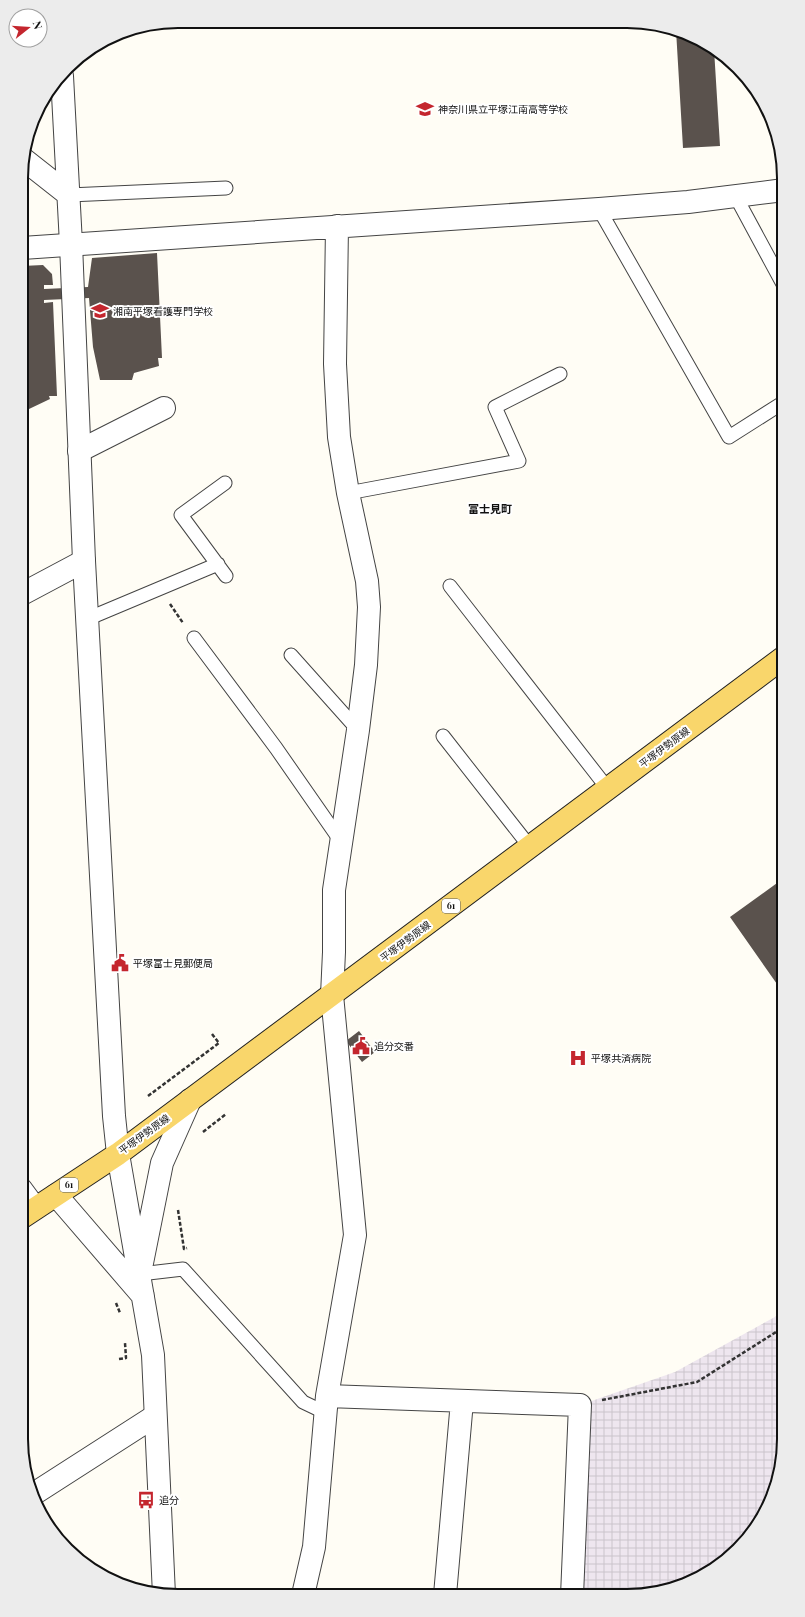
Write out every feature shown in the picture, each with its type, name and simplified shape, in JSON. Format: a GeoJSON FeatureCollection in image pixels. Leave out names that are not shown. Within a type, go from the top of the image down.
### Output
{"type":"FeatureCollection","features":[{"type":"Feature","properties":{"kind":"main road","name":"平塚伊勢原線"},"geometry":{"type":"LineString","coordinates":[[28,1213],[118,1154],[332,996],[777,662]]}},
{"type":"Feature","properties":{"kind":"street"},"geometry":{"type":"LineString","coordinates":[[62,82],[69,195],[87,619],[118,1154],[153,1355],[164,1589]]}},
{"type":"Feature","properties":{"kind":"street"},"geometry":{"type":"LineString","coordinates":[[28,163],[69,195]]}},
{"type":"Feature","properties":{"kind":"street"},"geometry":{"type":"LineString","coordinates":[[28,248],[599,209],[736,197],[777,191]]}},
{"type":"Feature","properties":{"kind":"street"},"geometry":{"type":"LineString","coordinates":[[304,1589],[314,1547],[327,1405],[355,1235],[332,996],[334,890],[340,840],[358,730],[366,665],[369,607],[367,581],[348,493],[339,437],[335,364],[337,226]]}},
{"type":"Feature","properties":{"kind":"street"},"geometry":{"type":"LineString","coordinates":[[79,451],[164,408]]}},
{"type":"Feature","properties":{"kind":"street"},"geometry":{"type":"LineString","coordinates":[[28,591],[84,561]]}},
{"type":"Feature","properties":{"kind":"street"},"geometry":{"type":"LineString","coordinates":[[140,1274],[162,1163],[190,1100]]}},
{"type":"Feature","properties":{"kind":"street"},"geometry":{"type":"LineString","coordinates":[[56,1195],[143,1296]]}},
{"type":"Feature","properties":{"kind":"street"},"geometry":{"type":"LineString","coordinates":[[327,1405],[462,1401],[580,1405],[572,1589]]}},
{"type":"Feature","properties":{"kind":"street"},"geometry":{"type":"LineString","coordinates":[[446,1589],[462,1401]]}},
{"type":"Feature","properties":{"kind":"street"},"geometry":{"type":"LineString","coordinates":[[37,1492],[155,1416]]}},
{"type":"Feature","properties":{"kind":"lane"},"geometry":{"type":"LineString","coordinates":[[69,195],[226,188]]}},
{"type":"Feature","properties":{"kind":"lane"},"geometry":{"type":"LineString","coordinates":[[736,197],[777,273]]}},
{"type":"Feature","properties":{"kind":"lane"},"geometry":{"type":"LineString","coordinates":[[599,209],[729,437],[777,406]]}},
{"type":"Feature","properties":{"kind":"lane"},"geometry":{"type":"LineString","coordinates":[[348,493],[519,461],[495,407],[560,374]]}},
{"type":"Feature","properties":{"kind":"lane"},"geometry":{"type":"LineString","coordinates":[[225,484],[181,515],[226,576]]}},
{"type":"Feature","properties":{"kind":"lane"},"geometry":{"type":"LineString","coordinates":[[87,619],[218,564]]}},
{"type":"Feature","properties":{"kind":"lane"},"geometry":{"type":"LineString","coordinates":[[450,586],[608,789]]}},
{"type":"Feature","properties":{"kind":"lane"},"geometry":{"type":"LineString","coordinates":[[194,638],[276,748],[340,840]]}},
{"type":"Feature","properties":{"kind":"lane"},"geometry":{"type":"LineString","coordinates":[[292,655],[358,730]]}},
{"type":"Feature","properties":{"kind":"lane"},"geometry":{"type":"LineString","coordinates":[[443,736],[530,847]]}},
{"type":"Feature","properties":{"kind":"lane"},"geometry":{"type":"LineString","coordinates":[[140,1274],[183,1269],[303,1402],[327,1405]]}},
{"type":"Feature","properties":{"kind":"path"},"geometry":{"type":"LineString","coordinates":[[160,588],[194,638]]}},
{"type":"Feature","properties":{"kind":"path"},"geometry":{"type":"LineString","coordinates":[[148,1096],[219,1043],[212,1034]]}},
{"type":"Feature","properties":{"kind":"path"},"geometry":{"type":"LineString","coordinates":[[178,1205],[184,1249],[188,1248]]}},
{"type":"Feature","properties":{"kind":"path"},"geometry":{"type":"LineString","coordinates":[[580,1405],[697,1382],[777,1331]]}},
{"type":"Feature","properties":{"kind":"path"},"geometry":{"type":"LineString","coordinates":[[119,1360],[126,1358],[124,1337]]}},
{"type":"Feature","properties":{"kind":"shaded area"},"geometry":{"type":"Polygon","coordinates":[[[777,1316],[777,1449],[772,1478],[766,1497],[752,1522],[740,1538],[726,1552],[710,1564],[685,1578],[647,1588],[577,1589],[580,1405],[675,1372],[777,1316]]]}},
{"type":"Feature","properties":{"kind":"building"},"geometry":{"type":"Polygon","coordinates":[[[676,36],[693,43],[714,56],[720,146],[683,148],[676,36]]]}},
{"type":"Feature","properties":{"kind":"building"},"geometry":{"type":"Polygon","coordinates":[[[157,253],[162,358],[158,358],[159,366],[134,373],[132,380],[100,380],[93,347],[89,298],[44,300],[44,303],[53,302],[57,396],[49,396],[50,399],[28,409],[28,266],[43,265],[52,274],[53,285],[44,285],[44,289],[88,287],[92,258],[157,253]]]}},
{"type":"Feature","properties":{"kind":"building"},"geometry":{"type":"Polygon","coordinates":[[[777,883],[777,984],[730,917],[777,883]]]}},
{"type":"Feature","properties":{"kind":"building","name":"追分交番"},"geometry":{"type":"Polygon","coordinates":[[[359,1031],[375,1052],[362,1062],[346,1041],[359,1031]]]}},
{"type":"Feature","properties":{"kind":"place","name":"神奈川県立平塚江南高等学校"},"geometry":{"type":"Point","coordinates":[425,109]}},
{"type":"Feature","properties":{"kind":"place","name":"湘南平塚看護専門学校"},"geometry":{"type":"Point","coordinates":[100,311]}},
{"type":"Feature","properties":{"kind":"place","name":"平塚富士見郵便局"},"geometry":{"type":"Point","coordinates":[120,963]}},
{"type":"Feature","properties":{"kind":"place","name":"追分交番"},"geometry":{"type":"Point","coordinates":[361,1046]}},
{"type":"Feature","properties":{"kind":"place","name":"平塚共済病院"},"geometry":{"type":"Point","coordinates":[578,1058]}},
{"type":"Feature","properties":{"kind":"place","name":"追分"},"geometry":{"type":"Point","coordinates":[146,1500]}},
{"type":"Feature","properties":{"kind":"district","name":"富士見町"},"geometry":{"type":"Point","coordinates":[490,509]}}]}
